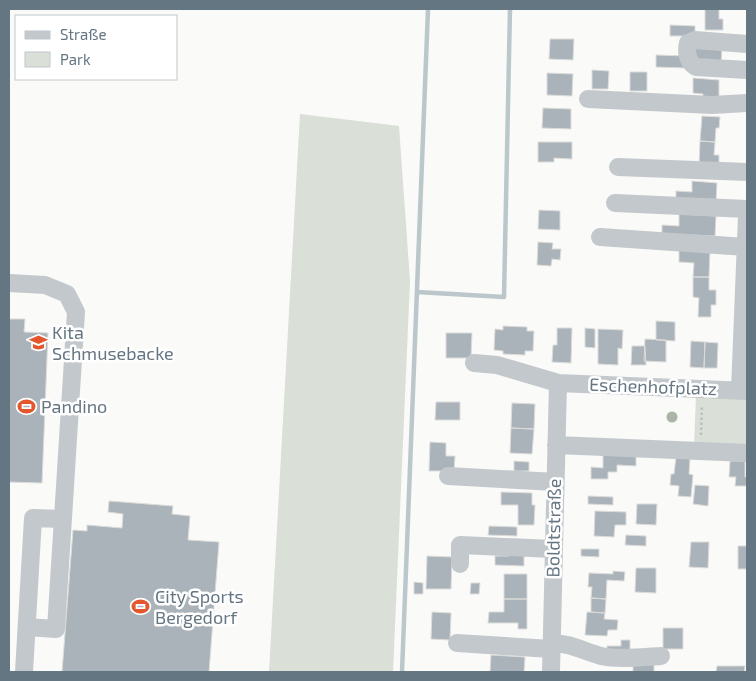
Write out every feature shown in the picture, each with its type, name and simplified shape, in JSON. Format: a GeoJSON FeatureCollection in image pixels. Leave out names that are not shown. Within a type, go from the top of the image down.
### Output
{"type":"FeatureCollection","features":[{"type":"Feature","properties":{"kind":"street"},"geometry":{"type":"LineString","coordinates":[[747,44],[695,40],[688,43],[687,47],[689,61],[696,67],[747,70]]}},
{"type":"Feature","properties":{"kind":"street"},"geometry":{"type":"LineString","coordinates":[[588,99],[712,105],[747,103]]}},
{"type":"Feature","properties":{"kind":"street"},"geometry":{"type":"LineString","coordinates":[[616,112],[747,115]]}},
{"type":"Feature","properties":{"kind":"street"},"geometry":{"type":"LineString","coordinates":[[618,167],[747,172]]}},
{"type":"Feature","properties":{"kind":"street"},"geometry":{"type":"LineString","coordinates":[[615,203],[747,209]]}},
{"type":"Feature","properties":{"kind":"street"},"geometry":{"type":"LineString","coordinates":[[744,391],[747,216]]}},
{"type":"Feature","properties":{"kind":"street"},"geometry":{"type":"LineString","coordinates":[[600,237],[747,244]]}},
{"type":"Feature","properties":{"kind":"street"},"geometry":{"type":"LineString","coordinates":[[9,283],[45,285],[67,294],[76,312],[56,629],[26,627]]}},
{"type":"Feature","properties":{"kind":"street","name":"Eschenhofplatz"},"geometry":{"type":"LineString","coordinates":[[474,363],[497,365],[558,383],[744,391]]}},
{"type":"Feature","properties":{"kind":"street","name":"Boldtstraße"},"geometry":{"type":"LineString","coordinates":[[551,672],[558,383]]}},
{"type":"Feature","properties":{"kind":"street"},"geometry":{"type":"LineString","coordinates":[[556,445],[747,452]]}},
{"type":"Feature","properties":{"kind":"street"},"geometry":{"type":"LineString","coordinates":[[448,476],[555,482]]}},
{"type":"Feature","properties":{"kind":"street"},"geometry":{"type":"LineString","coordinates":[[24,672],[33,518],[63,519]]}},
{"type":"Feature","properties":{"kind":"street"},"geometry":{"type":"LineString","coordinates":[[460,564],[460,545],[553,549]]}},
{"type":"Feature","properties":{"kind":"street"},"geometry":{"type":"LineString","coordinates":[[457,644],[576,646],[600,656],[660,656]]}},
{"type":"Feature","properties":{"kind":"path"},"geometry":{"type":"LineString","coordinates":[[701,451],[703,388]]}},
{"type":"Feature","properties":{"kind":"green space"},"geometry":{"type":"Polygon","coordinates":[[[300,114],[399,126],[410,281],[393,672],[269,672],[300,114]]]}},
{"type":"Feature","properties":{"kind":"green space"},"geometry":{"type":"Polygon","coordinates":[[[696,396],[747,399],[747,448],[694,445],[696,396]]]}},
{"type":"Feature","properties":{"kind":"building"},"geometry":{"type":"Polygon","coordinates":[[[705,9],[719,9],[719,19],[723,19],[723,30],[705,30],[705,9]]]}},
{"type":"Feature","properties":{"kind":"building"},"geometry":{"type":"Polygon","coordinates":[[[670,25],[695,26],[695,36],[670,36],[670,25]]]}},
{"type":"Feature","properties":{"kind":"building"},"geometry":{"type":"Polygon","coordinates":[[[550,39],[574,39],[573,60],[549,59],[550,39]]]}},
{"type":"Feature","properties":{"kind":"building"},"geometry":{"type":"Polygon","coordinates":[[[692,45],[722,47],[721,67],[692,60],[692,45]]]}},
{"type":"Feature","properties":{"kind":"building"},"geometry":{"type":"Polygon","coordinates":[[[656,55],[687,56],[686,68],[656,67],[656,55]]]}},
{"type":"Feature","properties":{"kind":"building"},"geometry":{"type":"Polygon","coordinates":[[[592,70],[609,71],[608,89],[592,89],[592,70]]]}},
{"type":"Feature","properties":{"kind":"building"},"geometry":{"type":"Polygon","coordinates":[[[630,72],[647,72],[647,91],[630,91],[630,72]]]}},
{"type":"Feature","properties":{"kind":"building"},"geometry":{"type":"Polygon","coordinates":[[[547,73],[573,74],[572,96],[547,95],[547,73]]]}},
{"type":"Feature","properties":{"kind":"building"},"geometry":{"type":"Polygon","coordinates":[[[693,78],[719,80],[719,101],[703,101],[703,94],[693,93],[693,78]]]}},
{"type":"Feature","properties":{"kind":"building"},"geometry":{"type":"Polygon","coordinates":[[[543,108],[571,109],[571,129],[542,128],[543,108]]]}},
{"type":"Feature","properties":{"kind":"building"},"geometry":{"type":"Polygon","coordinates":[[[702,116],[720,117],[719,128],[716,128],[715,142],[700,141],[702,116]]]}},
{"type":"Feature","properties":{"kind":"building"},"geometry":{"type":"Polygon","coordinates":[[[700,141],[715,142],[714,155],[719,155],[719,168],[699,166],[700,141]]]}},
{"type":"Feature","properties":{"kind":"building"},"geometry":{"type":"Polygon","coordinates":[[[538,142],[572,142],[572,159],[554,158],[554,162],[538,162],[538,142]]]}},
{"type":"Feature","properties":{"kind":"building"},"geometry":{"type":"Polygon","coordinates":[[[692,181],[717,183],[716,203],[676,201],[676,191],[692,192],[692,181]]]}},
{"type":"Feature","properties":{"kind":"building"},"geometry":{"type":"Polygon","coordinates":[[[539,210],[560,211],[560,230],[538,229],[539,210]]]}},
{"type":"Feature","properties":{"kind":"building"},"geometry":{"type":"Polygon","coordinates":[[[679,214],[716,216],[715,236],[662,234],[662,225],[679,226],[679,214]]]}},
{"type":"Feature","properties":{"kind":"building"},"geometry":{"type":"Polygon","coordinates":[[[538,242],[553,243],[552,249],[561,249],[560,260],[552,259],[551,266],[537,265],[538,242]]]}},
{"type":"Feature","properties":{"kind":"building"},"geometry":{"type":"Polygon","coordinates":[[[679,250],[710,251],[709,277],[693,277],[694,263],[679,262],[679,250]]]}},
{"type":"Feature","properties":{"kind":"building"},"geometry":{"type":"Polygon","coordinates":[[[693,277],[709,277],[709,290],[716,290],[716,305],[711,305],[711,317],[698,317],[699,298],[693,297],[693,277]]]}},
{"type":"Feature","properties":{"kind":"building","name":"Pandino"},"geometry":{"type":"Polygon","coordinates":[[[9,319],[25,319],[24,332],[48,333],[42,483],[9,482],[9,319]]]}},
{"type":"Feature","properties":{"kind":"building"},"geometry":{"type":"Polygon","coordinates":[[[656,321],[675,322],[675,341],[656,340],[656,321]]]}},
{"type":"Feature","properties":{"kind":"building"},"geometry":{"type":"Polygon","coordinates":[[[503,326],[527,327],[527,331],[534,331],[533,351],[525,351],[525,355],[503,354],[503,351],[494,350],[495,329],[503,330],[503,326]]]}},
{"type":"Feature","properties":{"kind":"building"},"geometry":{"type":"Polygon","coordinates":[[[557,328],[572,328],[571,363],[552,362],[553,345],[557,345],[557,328]]]}},
{"type":"Feature","properties":{"kind":"building"},"geometry":{"type":"Polygon","coordinates":[[[585,328],[595,329],[595,348],[585,347],[585,328]]]}},
{"type":"Feature","properties":{"kind":"building"},"geometry":{"type":"Polygon","coordinates":[[[598,329],[623,330],[622,349],[618,348],[618,365],[598,364],[598,329]]]}},
{"type":"Feature","properties":{"kind":"building"},"geometry":{"type":"Polygon","coordinates":[[[446,333],[472,333],[471,358],[446,358],[446,333]]]}},
{"type":"Feature","properties":{"kind":"building"},"geometry":{"type":"Polygon","coordinates":[[[645,339],[666,340],[666,362],[644,361],[645,339]]]}},
{"type":"Feature","properties":{"kind":"building"},"geometry":{"type":"Polygon","coordinates":[[[691,341],[705,342],[704,368],[690,367],[691,341]]]}},
{"type":"Feature","properties":{"kind":"building"},"geometry":{"type":"Polygon","coordinates":[[[705,342],[718,343],[717,368],[704,368],[705,342]]]}},
{"type":"Feature","properties":{"kind":"building"},"geometry":{"type":"Polygon","coordinates":[[[632,346],[645,346],[646,365],[631,365],[632,346]]]}},
{"type":"Feature","properties":{"kind":"building"},"geometry":{"type":"Polygon","coordinates":[[[436,402],[460,402],[460,420],[435,420],[436,402]]]}},
{"type":"Feature","properties":{"kind":"building"},"geometry":{"type":"Polygon","coordinates":[[[512,403],[535,404],[534,429],[511,428],[512,403]]]}},
{"type":"Feature","properties":{"kind":"building"},"geometry":{"type":"Polygon","coordinates":[[[511,428],[534,429],[532,454],[510,453],[511,428]]]}},
{"type":"Feature","properties":{"kind":"building"},"geometry":{"type":"Polygon","coordinates":[[[430,442],[446,443],[446,456],[455,456],[454,471],[429,471],[430,442]]]}},
{"type":"Feature","properties":{"kind":"building"},"geometry":{"type":"Polygon","coordinates":[[[603,454],[636,455],[636,466],[617,465],[617,472],[608,472],[608,479],[591,479],[591,467],[603,468],[603,454]]]}},
{"type":"Feature","properties":{"kind":"building"},"geometry":{"type":"Polygon","coordinates":[[[676,457],[690,458],[689,474],[693,475],[691,497],[678,496],[679,486],[670,485],[671,474],[674,474],[676,457]]]}},
{"type":"Feature","properties":{"kind":"building"},"geometry":{"type":"Polygon","coordinates":[[[514,461],[529,462],[529,471],[514,471],[514,461]]]}},
{"type":"Feature","properties":{"kind":"building"},"geometry":{"type":"Polygon","coordinates":[[[730,461],[745,461],[747,486],[735,486],[736,477],[729,477],[730,461]]]}},
{"type":"Feature","properties":{"kind":"building"},"geometry":{"type":"Polygon","coordinates":[[[695,485],[709,486],[708,506],[693,504],[695,485]]]}},
{"type":"Feature","properties":{"kind":"building"},"geometry":{"type":"Polygon","coordinates":[[[501,492],[532,493],[532,505],[535,505],[534,525],[518,525],[518,505],[501,505],[501,492]]]}},
{"type":"Feature","properties":{"kind":"building"},"geometry":{"type":"Polygon","coordinates":[[[588,496],[613,497],[613,505],[588,504],[588,496]]]}},
{"type":"Feature","properties":{"kind":"building","name":"City Sports Bergedorf"},"geometry":{"type":"Polygon","coordinates":[[[109,501],[173,506],[172,514],[190,516],[188,540],[219,542],[209,672],[62,672],[73,530],[87,531],[87,525],[122,528],[123,514],[108,512],[109,501]]]}},
{"type":"Feature","properties":{"kind":"building"},"geometry":{"type":"Polygon","coordinates":[[[637,504],[657,504],[656,525],[636,524],[637,504]]]}},
{"type":"Feature","properties":{"kind":"building"},"geometry":{"type":"Polygon","coordinates":[[[595,511],[626,512],[626,525],[615,525],[614,537],[594,536],[595,511]]]}},
{"type":"Feature","properties":{"kind":"building"},"geometry":{"type":"Polygon","coordinates":[[[489,526],[517,527],[517,536],[488,535],[489,526]]]}},
{"type":"Feature","properties":{"kind":"building"},"geometry":{"type":"Polygon","coordinates":[[[626,535],[646,536],[646,546],[625,545],[626,535]]]}},
{"type":"Feature","properties":{"kind":"building"},"geometry":{"type":"Polygon","coordinates":[[[691,542],[709,542],[708,568],[689,567],[691,542]]]}},
{"type":"Feature","properties":{"kind":"building"},"geometry":{"type":"Polygon","coordinates":[[[738,546],[747,546],[747,569],[738,569],[738,546]]]}},
{"type":"Feature","properties":{"kind":"building"},"geometry":{"type":"Polygon","coordinates":[[[581,549],[599,549],[599,557],[581,556],[581,549]]]}},
{"type":"Feature","properties":{"kind":"building"},"geometry":{"type":"Polygon","coordinates":[[[509,551],[524,551],[524,566],[495,565],[495,556],[509,556],[509,551]]]}},
{"type":"Feature","properties":{"kind":"building"},"geometry":{"type":"Polygon","coordinates":[[[427,556],[452,557],[451,589],[426,589],[427,556]]]}},
{"type":"Feature","properties":{"kind":"building"},"geometry":{"type":"Polygon","coordinates":[[[636,568],[656,568],[656,593],[635,592],[636,568]]]}},
{"type":"Feature","properties":{"kind":"building"},"geometry":{"type":"Polygon","coordinates":[[[613,571],[625,572],[624,581],[607,580],[606,599],[591,598],[592,587],[588,587],[589,573],[613,574],[613,571]]]}},
{"type":"Feature","properties":{"kind":"building"},"geometry":{"type":"Polygon","coordinates":[[[504,574],[527,574],[527,599],[504,599],[504,574]]]}},
{"type":"Feature","properties":{"kind":"building"},"geometry":{"type":"Polygon","coordinates":[[[414,582],[423,583],[423,594],[414,594],[414,582]]]}},
{"type":"Feature","properties":{"kind":"building"},"geometry":{"type":"Polygon","coordinates":[[[471,583],[480,583],[479,594],[470,594],[471,583]]]}},
{"type":"Feature","properties":{"kind":"building"},"geometry":{"type":"Polygon","coordinates":[[[591,598],[606,599],[605,613],[591,612],[591,598]]]}},
{"type":"Feature","properties":{"kind":"building"},"geometry":{"type":"Polygon","coordinates":[[[504,599],[527,599],[527,629],[518,629],[518,623],[488,623],[489,612],[504,612],[504,599]]]}},
{"type":"Feature","properties":{"kind":"building"},"geometry":{"type":"Polygon","coordinates":[[[432,612],[451,613],[450,640],[431,639],[432,612]]]}},
{"type":"Feature","properties":{"kind":"building"},"geometry":{"type":"Polygon","coordinates":[[[587,612],[605,613],[604,619],[618,620],[617,630],[608,630],[607,636],[585,635],[587,612]]]}},
{"type":"Feature","properties":{"kind":"building"},"geometry":{"type":"Polygon","coordinates":[[[663,628],[683,628],[683,649],[663,649],[663,628]]]}},
{"type":"Feature","properties":{"kind":"building"},"geometry":{"type":"Polygon","coordinates":[[[621,640],[630,640],[630,655],[607,655],[607,646],[621,646],[621,640]]]}},
{"type":"Feature","properties":{"kind":"building"},"geometry":{"type":"Polygon","coordinates":[[[491,655],[525,657],[524,672],[490,672],[491,655]]]}},
{"type":"Feature","properties":{"kind":"building"},"geometry":{"type":"Polygon","coordinates":[[[633,661],[654,661],[654,672],[633,672],[633,661]]]}},
{"type":"Feature","properties":{"kind":"building"},"geometry":{"type":"Polygon","coordinates":[[[717,666],[745,666],[744,672],[716,672],[717,666]]]}},
{"type":"Feature","properties":{"kind":"waterway"},"geometry":{"type":"LineString","coordinates":[[402,672],[428,9]]}},
{"type":"Feature","properties":{"kind":"waterway"},"geometry":{"type":"LineString","coordinates":[[417,292],[504,297],[510,9]]}},
{"type":"Feature","properties":{"kind":"place","name":"Kita Schmusebacke"},"geometry":{"type":"Point","coordinates":[38,343]}},
{"type":"Feature","properties":{"kind":"place","name":"Pandino"},"geometry":{"type":"Point","coordinates":[27,407]}},
{"type":"Feature","properties":{"kind":"place","name":"City Sports Bergedorf"},"geometry":{"type":"Point","coordinates":[141,607]}}]}
